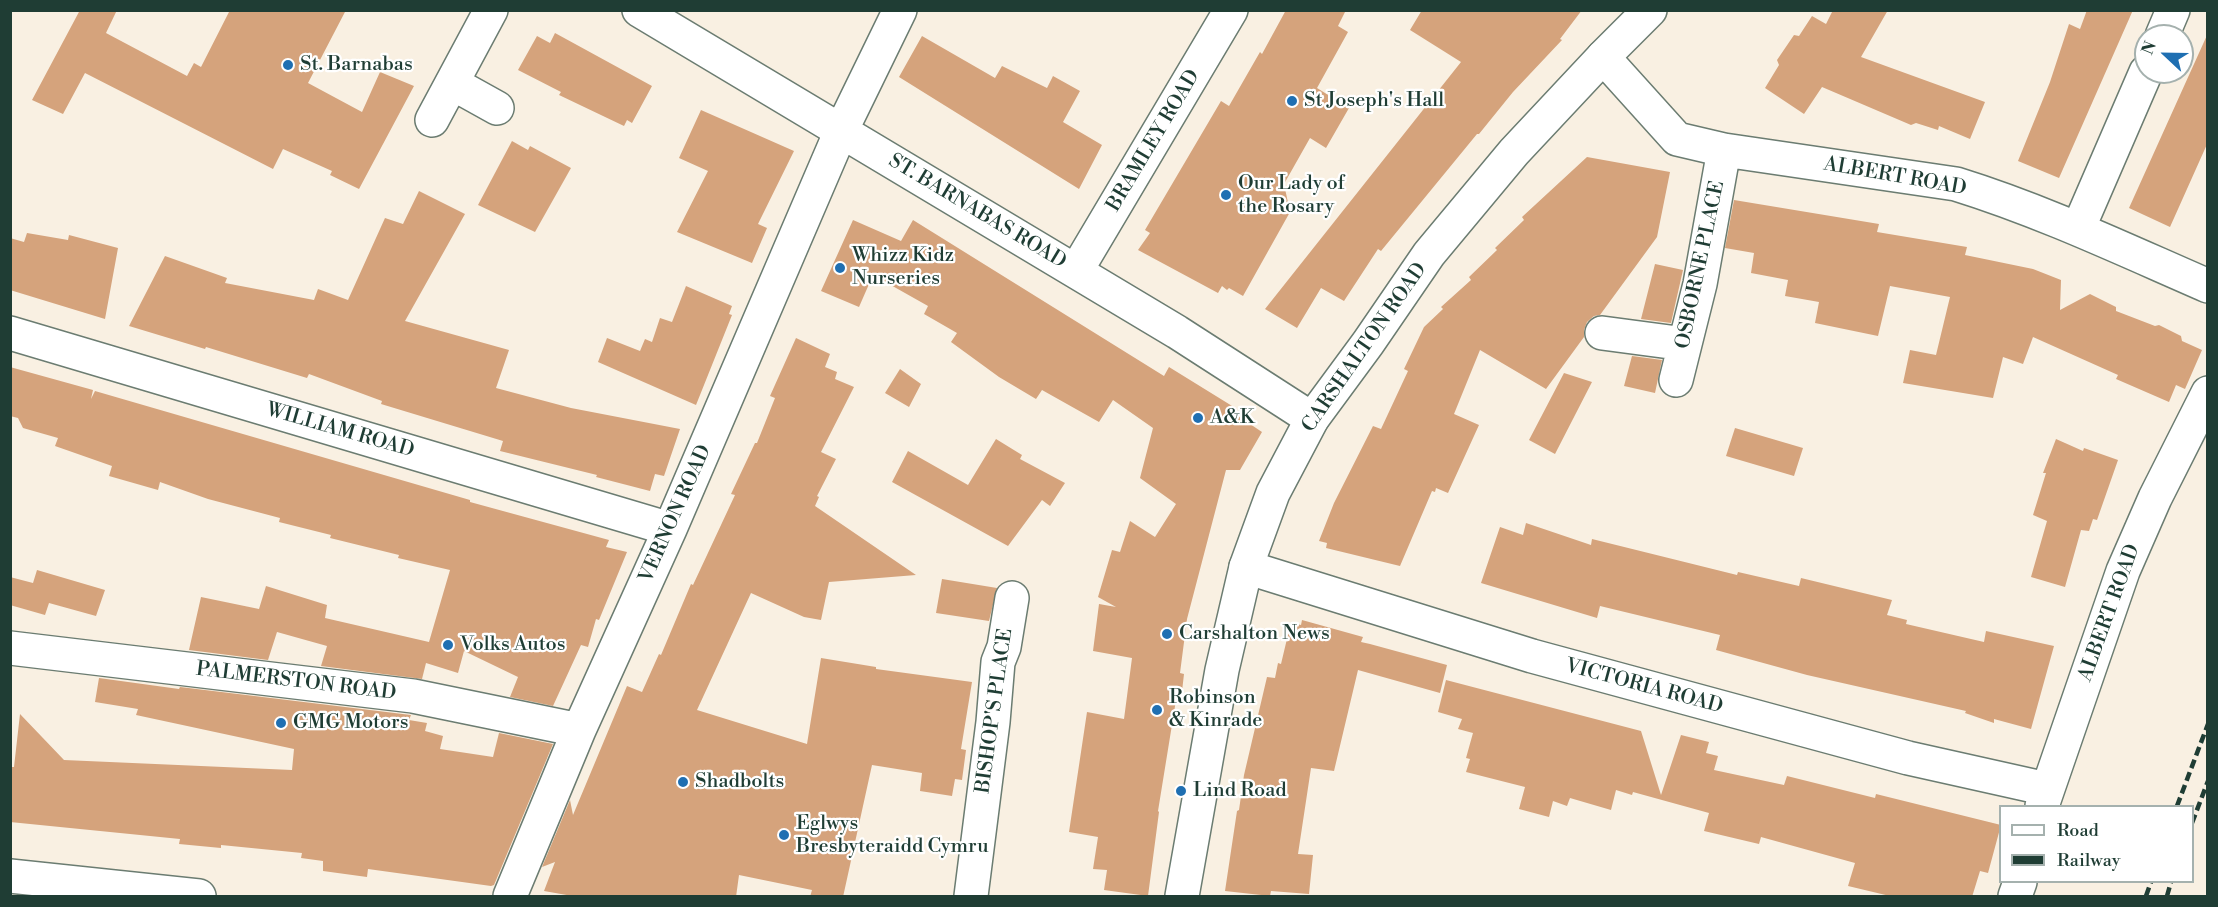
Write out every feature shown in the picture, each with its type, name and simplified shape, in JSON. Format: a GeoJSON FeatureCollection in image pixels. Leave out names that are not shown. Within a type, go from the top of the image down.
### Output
{"type":"FeatureCollection","features":[{"type":"Feature","properties":{"kind":"main road"},"geometry":{"type":"LineString","coordinates":[[432,120],[491,10]]}},
{"type":"Feature","properties":{"kind":"main road","name":"ST. BARNABAS ROAD"},"geometry":{"type":"LineString","coordinates":[[639,10],[1177,333],[1312,419]]}},
{"type":"Feature","properties":{"kind":"main road","name":"VERNON ROAD"},"geometry":{"type":"LineString","coordinates":[[510,897],[579,730],[670,529],[841,130],[900,10]]}},
{"type":"Feature","properties":{"kind":"main road","name":"BRAMLEY ROAD"},"geometry":{"type":"LineString","coordinates":[[1076,272],[1231,10]]}},
{"type":"Feature","properties":{"kind":"main road","name":"CARSHALTON ROAD"},"geometry":{"type":"LineString","coordinates":[[1182,897],[1222,670],[1246,567],[1273,494],[1312,419],[1430,254],[1514,152],[1650,10]]}},
{"type":"Feature","properties":{"kind":"main road"},"geometry":{"type":"LineString","coordinates":[[2167,24],[2173,10]]}},
{"type":"Feature","properties":{"kind":"main road","name":"ALBERT ROAD"},"geometry":{"type":"LineString","coordinates":[[1603,57],[1677,139],[1724,150],[1956,184],[2078,229],[2208,286]]}},
{"type":"Feature","properties":{"kind":"main road"},"geometry":{"type":"LineString","coordinates":[[452,83],[497,108]]}},
{"type":"Feature","properties":{"kind":"main road"},"geometry":{"type":"LineString","coordinates":[[2078,229],[2141,84]]}},
{"type":"Feature","properties":{"kind":"main road","name":"OSBORNE PLACE"},"geometry":{"type":"LineString","coordinates":[[1676,380],[1700,284],[1724,150]]}},
{"type":"Feature","properties":{"kind":"main road","name":"WILLIAM ROAD"},"geometry":{"type":"LineString","coordinates":[[10,333],[670,529]]}},
{"type":"Feature","properties":{"kind":"main road"},"geometry":{"type":"LineString","coordinates":[[1602,333],[1685,344]]}},
{"type":"Feature","properties":{"kind":"main road","name":"ALBERT ROAD"},"geometry":{"type":"LineString","coordinates":[[2045,798],[2123,571],[2208,393]]}},
{"type":"Feature","properties":{"kind":"main road","name":"VICTORIA ROAD"},"geometry":{"type":"LineString","coordinates":[[1246,567],[1532,656],[1908,758],[2045,798]]}},
{"type":"Feature","properties":{"kind":"main road","name":"BISHOP'S PLACE"},"geometry":{"type":"LineString","coordinates":[[971,897],[993,722],[998,662],[1004,647],[1012,598]]}},
{"type":"Feature","properties":{"kind":"main road","name":"PALMERSTON ROAD"},"geometry":{"type":"LineString","coordinates":[[10,648],[413,696],[579,730]]}},
{"type":"Feature","properties":{"kind":"main road"},"geometry":{"type":"LineString","coordinates":[[10,876],[147,894],[199,897]]}},
{"type":"Feature","properties":{"kind":"building"},"geometry":{"type":"Polygon","coordinates":[[[80,10],[117,10],[106,33],[187,76],[194,63],[201,67],[230,10],[346,10],[308,83],[362,112],[380,72],[414,86],[359,189],[330,175],[332,171],[283,149],[273,169],[85,73],[63,114],[32,100],[80,10]]]}},
{"type":"Feature","properties":{"kind":"building"},"geometry":{"type":"Polygon","coordinates":[[[1286,10],[1346,10],[1338,26],[1348,32],[1317,88],[1349,108],[1326,148],[1310,138],[1284,184],[1290,212],[1243,296],[1222,286],[1218,293],[1138,250],[1150,233],[1145,230],[1221,101],[1229,106],[1260,52],[1262,54],[1286,10]]]}},
{"type":"Feature","properties":{"kind":"building"},"geometry":{"type":"Polygon","coordinates":[[[1422,10],[1582,10],[1560,39],[1562,40],[1513,92],[1381,251],[1378,249],[1344,301],[1321,288],[1297,328],[1265,309],[1461,62],[1410,30],[1422,10]]]}},
{"type":"Feature","properties":{"kind":"building"},"geometry":{"type":"Polygon","coordinates":[[[1833,10],[1888,10],[1861,57],[1985,102],[1970,139],[1939,126],[1938,130],[1916,123],[1911,125],[1822,87],[1804,114],[1765,88],[1779,65],[1777,60],[1794,35],[1799,36],[1812,16],[1826,24],[1833,10]]]}},
{"type":"Feature","properties":{"kind":"building"},"geometry":{"type":"Polygon","coordinates":[[[2087,10],[2133,10],[2059,178],[2018,161],[2050,82],[2069,24],[2080,29],[2087,10]]]}},
{"type":"Feature","properties":{"kind":"building"},"geometry":{"type":"Polygon","coordinates":[[[555,33],[652,86],[632,123],[627,120],[624,126],[559,95],[561,92],[518,70],[537,36],[550,43],[555,33]]]}},
{"type":"Feature","properties":{"kind":"building"},"geometry":{"type":"Polygon","coordinates":[[[2208,33],[2208,142],[2170,227],[2129,208],[2185,84],[2194,84],[2194,64],[2208,33]]]}},
{"type":"Feature","properties":{"kind":"building"},"geometry":{"type":"Polygon","coordinates":[[[922,36],[995,78],[1002,66],[1047,88],[1053,76],[1080,91],[1063,122],[1102,145],[1079,189],[899,77],[922,36]]]}},
{"type":"Feature","properties":{"kind":"building"},"geometry":{"type":"Polygon","coordinates":[[[701,110],[794,151],[758,224],[767,228],[752,263],[677,232],[708,171],[679,158],[701,110]]]}},
{"type":"Feature","properties":{"kind":"building"},"geometry":{"type":"Polygon","coordinates":[[[512,141],[528,150],[530,146],[571,168],[535,232],[478,205],[512,141]]]}},
{"type":"Feature","properties":{"kind":"building"},"geometry":{"type":"Polygon","coordinates":[[[1587,157],[1670,172],[1657,237],[1600,315],[1594,316],[1587,322],[1584,337],[1546,389],[1480,350],[1454,414],[1479,425],[1448,493],[1436,488],[1435,492],[1432,491],[1400,566],[1326,548],[1327,543],[1319,541],[1334,503],[1373,426],[1381,429],[1408,371],[1404,369],[1424,327],[1443,309],[1441,307],[1471,280],[1469,277],[1524,220],[1522,217],[1587,157]]]}},
{"type":"Feature","properties":{"kind":"building"},"geometry":{"type":"Polygon","coordinates":[[[419,191],[465,214],[405,321],[509,350],[496,388],[571,408],[680,429],[664,476],[655,474],[650,491],[596,477],[597,475],[500,451],[503,441],[381,404],[382,401],[309,374],[307,378],[129,326],[165,256],[227,278],[225,283],[314,300],[318,289],[348,300],[385,218],[403,224],[419,191]]]}},
{"type":"Feature","properties":{"kind":"building"},"geometry":{"type":"Polygon","coordinates":[[[1734,200],[1879,224],[1877,232],[1967,247],[1965,255],[2033,269],[2061,280],[2060,310],[2090,294],[2116,307],[2116,311],[2155,326],[2159,325],[2181,336],[2182,341],[2202,350],[2185,389],[2176,385],[2169,402],[2116,379],[2118,375],[2033,337],[2023,364],[2003,357],[1993,398],[1903,383],[1910,350],[1936,355],[1950,297],[1890,286],[1878,336],[1815,323],[1819,302],[1785,296],[1788,280],[1751,273],[1754,253],[1725,248],[1734,200]]]}},
{"type":"Feature","properties":{"kind":"building"},"geometry":{"type":"Polygon","coordinates":[[[853,220],[901,241],[913,220],[1164,376],[1169,367],[1237,409],[1235,414],[1262,432],[1240,470],[1226,470],[1187,619],[1180,673],[1184,674],[1181,700],[1176,700],[1158,811],[1148,896],[1104,890],[1107,870],[1093,869],[1098,837],[1069,832],[1087,712],[1124,719],[1132,658],[1093,651],[1099,604],[1116,607],[1098,597],[1112,550],[1120,552],[1130,521],[1155,537],[1176,504],[1140,478],[1153,428],[1113,400],[1099,422],[1042,390],[1036,399],[999,377],[951,342],[957,333],[924,314],[928,306],[873,275],[859,307],[821,291],[853,220]]]}},
{"type":"Feature","properties":{"kind":"building"},"geometry":{"type":"Polygon","coordinates":[[[27,233],[68,240],[69,235],[118,248],[105,319],[10,290],[10,238],[24,242],[27,233]]]}},
{"type":"Feature","properties":{"kind":"building"},"geometry":{"type":"Polygon","coordinates":[[[1655,264],[1683,270],[1671,323],[1641,319],[1655,264]]]}},
{"type":"Feature","properties":{"kind":"building"},"geometry":{"type":"Polygon","coordinates":[[[686,286],[732,306],[729,314],[732,315],[696,405],[598,362],[607,338],[640,351],[645,339],[652,342],[660,318],[672,322],[686,286]]]}},
{"type":"Feature","properties":{"kind":"building"},"geometry":{"type":"Polygon","coordinates":[[[796,338],[830,354],[825,367],[837,372],[835,379],[854,387],[821,452],[836,459],[817,496],[819,497],[815,506],[916,575],[829,582],[821,620],[804,617],[751,593],[697,710],[807,744],[821,658],[876,667],[876,669],[972,682],[961,749],[966,750],[962,780],[955,779],[952,796],[920,791],[922,773],[872,765],[843,897],[810,897],[812,890],[739,875],[736,897],[578,897],[544,891],[555,862],[542,867],[570,800],[573,815],[627,686],[642,692],[659,654],[661,655],[691,584],[693,585],[735,495],[731,494],[757,443],[775,398],[770,396],[796,338]]]}},
{"type":"Feature","properties":{"kind":"building"},"geometry":{"type":"Polygon","coordinates":[[[1632,356],[1662,360],[1655,393],[1624,386],[1632,356]]]}},
{"type":"Feature","properties":{"kind":"building"},"geometry":{"type":"Polygon","coordinates":[[[10,367],[93,390],[91,399],[95,391],[470,500],[470,502],[609,540],[606,547],[627,552],[599,620],[596,619],[588,647],[581,645],[553,706],[510,697],[518,677],[464,651],[458,673],[426,663],[422,679],[321,666],[327,646],[277,632],[268,660],[189,650],[201,597],[259,609],[266,586],[327,605],[325,618],[429,642],[450,570],[398,558],[399,555],[330,538],[331,535],[279,522],[280,518],[208,499],[160,482],[158,490],[109,476],[112,466],[55,446],[58,438],[23,428],[18,418],[10,416],[10,367]]]}},
{"type":"Feature","properties":{"kind":"building"},"geometry":{"type":"Polygon","coordinates":[[[900,369],[921,384],[909,407],[885,393],[900,369]]]}},
{"type":"Feature","properties":{"kind":"building"},"geometry":{"type":"Polygon","coordinates":[[[1564,373],[1592,382],[1555,454],[1529,440],[1564,373]]]}},
{"type":"Feature","properties":{"kind":"building"},"geometry":{"type":"Polygon","coordinates":[[[1735,428],[1803,448],[1794,476],[1726,456],[1735,428]]]}},
{"type":"Feature","properties":{"kind":"building"},"geometry":{"type":"Polygon","coordinates":[[[996,439],[1022,455],[1020,459],[1065,483],[1050,506],[1042,500],[1008,546],[892,482],[908,451],[968,485],[996,439]]]}},
{"type":"Feature","properties":{"kind":"building"},"geometry":{"type":"Polygon","coordinates":[[[2056,439],[2083,451],[2084,448],[2118,460],[2097,520],[2093,519],[2089,531],[2081,530],[2065,587],[2031,577],[2047,521],[2033,515],[2046,473],[2043,473],[2056,439]]]}},
{"type":"Feature","properties":{"kind":"building"},"geometry":{"type":"Polygon","coordinates":[[[1526,523],[1591,545],[1592,539],[1737,575],[1738,572],[1799,586],[1801,578],[1892,600],[1887,615],[1907,620],[1906,624],[1984,642],[1986,631],[2054,646],[2031,729],[1994,719],[1994,723],[1965,713],[1966,711],[1807,675],[1716,650],[1720,635],[1600,606],[1597,618],[1481,583],[1500,527],[1523,535],[1526,523]]]}},
{"type":"Feature","properties":{"kind":"building"},"geometry":{"type":"Polygon","coordinates":[[[37,570],[105,590],[96,616],[49,603],[45,615],[10,605],[10,577],[33,583],[37,570]]]}},
{"type":"Feature","properties":{"kind":"building"},"geometry":{"type":"Polygon","coordinates":[[[942,579],[997,588],[989,621],[936,613],[942,579]]]}},
{"type":"Feature","properties":{"kind":"building"},"geometry":{"type":"Polygon","coordinates":[[[1302,620],[1363,637],[1361,642],[1447,665],[1440,693],[1358,670],[1334,771],[1311,768],[1298,854],[1313,855],[1309,894],[1271,891],[1270,896],[1225,891],[1244,775],[1267,677],[1275,678],[1278,663],[1281,664],[1291,622],[1301,625],[1302,620]]]}},
{"type":"Feature","properties":{"kind":"building"},"geometry":{"type":"Polygon","coordinates":[[[99,678],[411,715],[409,720],[427,723],[425,731],[443,736],[440,749],[493,757],[499,733],[553,744],[494,885],[491,886],[368,869],[367,877],[323,871],[323,861],[301,858],[302,853],[221,845],[221,848],[179,844],[180,839],[10,822],[10,767],[14,767],[20,714],[64,760],[292,770],[294,749],[136,715],[138,709],[95,702],[99,678]]]}},
{"type":"Feature","properties":{"kind":"building"},"geometry":{"type":"Polygon","coordinates":[[[1446,680],[1641,731],[1661,795],[1681,735],[1709,742],[1706,753],[1718,756],[1714,770],[1784,785],[1787,776],[1875,798],[1876,794],[1999,825],[1999,832],[1988,873],[1980,871],[1972,897],[1894,897],[1848,886],[1855,863],[1761,837],[1759,844],[1704,831],[1709,813],[1633,792],[1632,795],[1616,790],[1611,810],[1570,798],[1567,806],[1553,801],[1549,817],[1519,809],[1525,787],[1466,772],[1470,759],[1466,758],[1473,733],[1458,729],[1462,719],[1438,712],[1446,680]]]}},
{"type":"Feature","properties":{"kind":"railway"},"geometry":{"type":"LineString","coordinates":[[2177,805],[2208,724]]}},
{"type":"Feature","properties":{"kind":"railway"},"geometry":{"type":"LineString","coordinates":[[2194,818],[2208,781]]}},
{"type":"Feature","properties":{"kind":"railway"},"geometry":{"type":"LineString","coordinates":[[2146,896],[2151,883]]}},
{"type":"Feature","properties":{"kind":"railway"},"geometry":{"type":"LineString","coordinates":[[2167,896],[2171,883]]}},
{"type":"Feature","properties":{"kind":"place","name":"St. Barnabas"},"geometry":{"type":"Point","coordinates":[288,65]}},
{"type":"Feature","properties":{"kind":"place","name":"St Joseph's Hall"},"geometry":{"type":"Point","coordinates":[1292,101]}},
{"type":"Feature","properties":{"kind":"place","name":"Our Lady of the Rosary"},"geometry":{"type":"Point","coordinates":[1226,195]}},
{"type":"Feature","properties":{"kind":"place","name":"Whizz Kidz Nurseries"},"geometry":{"type":"Point","coordinates":[840,268]}},
{"type":"Feature","properties":{"kind":"place","name":"A&K"},"geometry":{"type":"Point","coordinates":[1198,418]}},
{"type":"Feature","properties":{"kind":"place","name":"Carshalton News"},"geometry":{"type":"Point","coordinates":[1167,634]}},
{"type":"Feature","properties":{"kind":"place","name":"Volks Autos"},"geometry":{"type":"Point","coordinates":[448,645]}},
{"type":"Feature","properties":{"kind":"place","name":"Robinson & Kinrade"},"geometry":{"type":"Point","coordinates":[1157,710]}},
{"type":"Feature","properties":{"kind":"place","name":"GMG Motors"},"geometry":{"type":"Point","coordinates":[281,723]}},
{"type":"Feature","properties":{"kind":"place","name":"Shadbolts"},"geometry":{"type":"Point","coordinates":[683,782]}},
{"type":"Feature","properties":{"kind":"place","name":"Lind Road"},"geometry":{"type":"Point","coordinates":[1181,791]}},
{"type":"Feature","properties":{"kind":"place","name":"Eglwys Bresbyteraidd Cymru"},"geometry":{"type":"Point","coordinates":[784,835]}}]}
